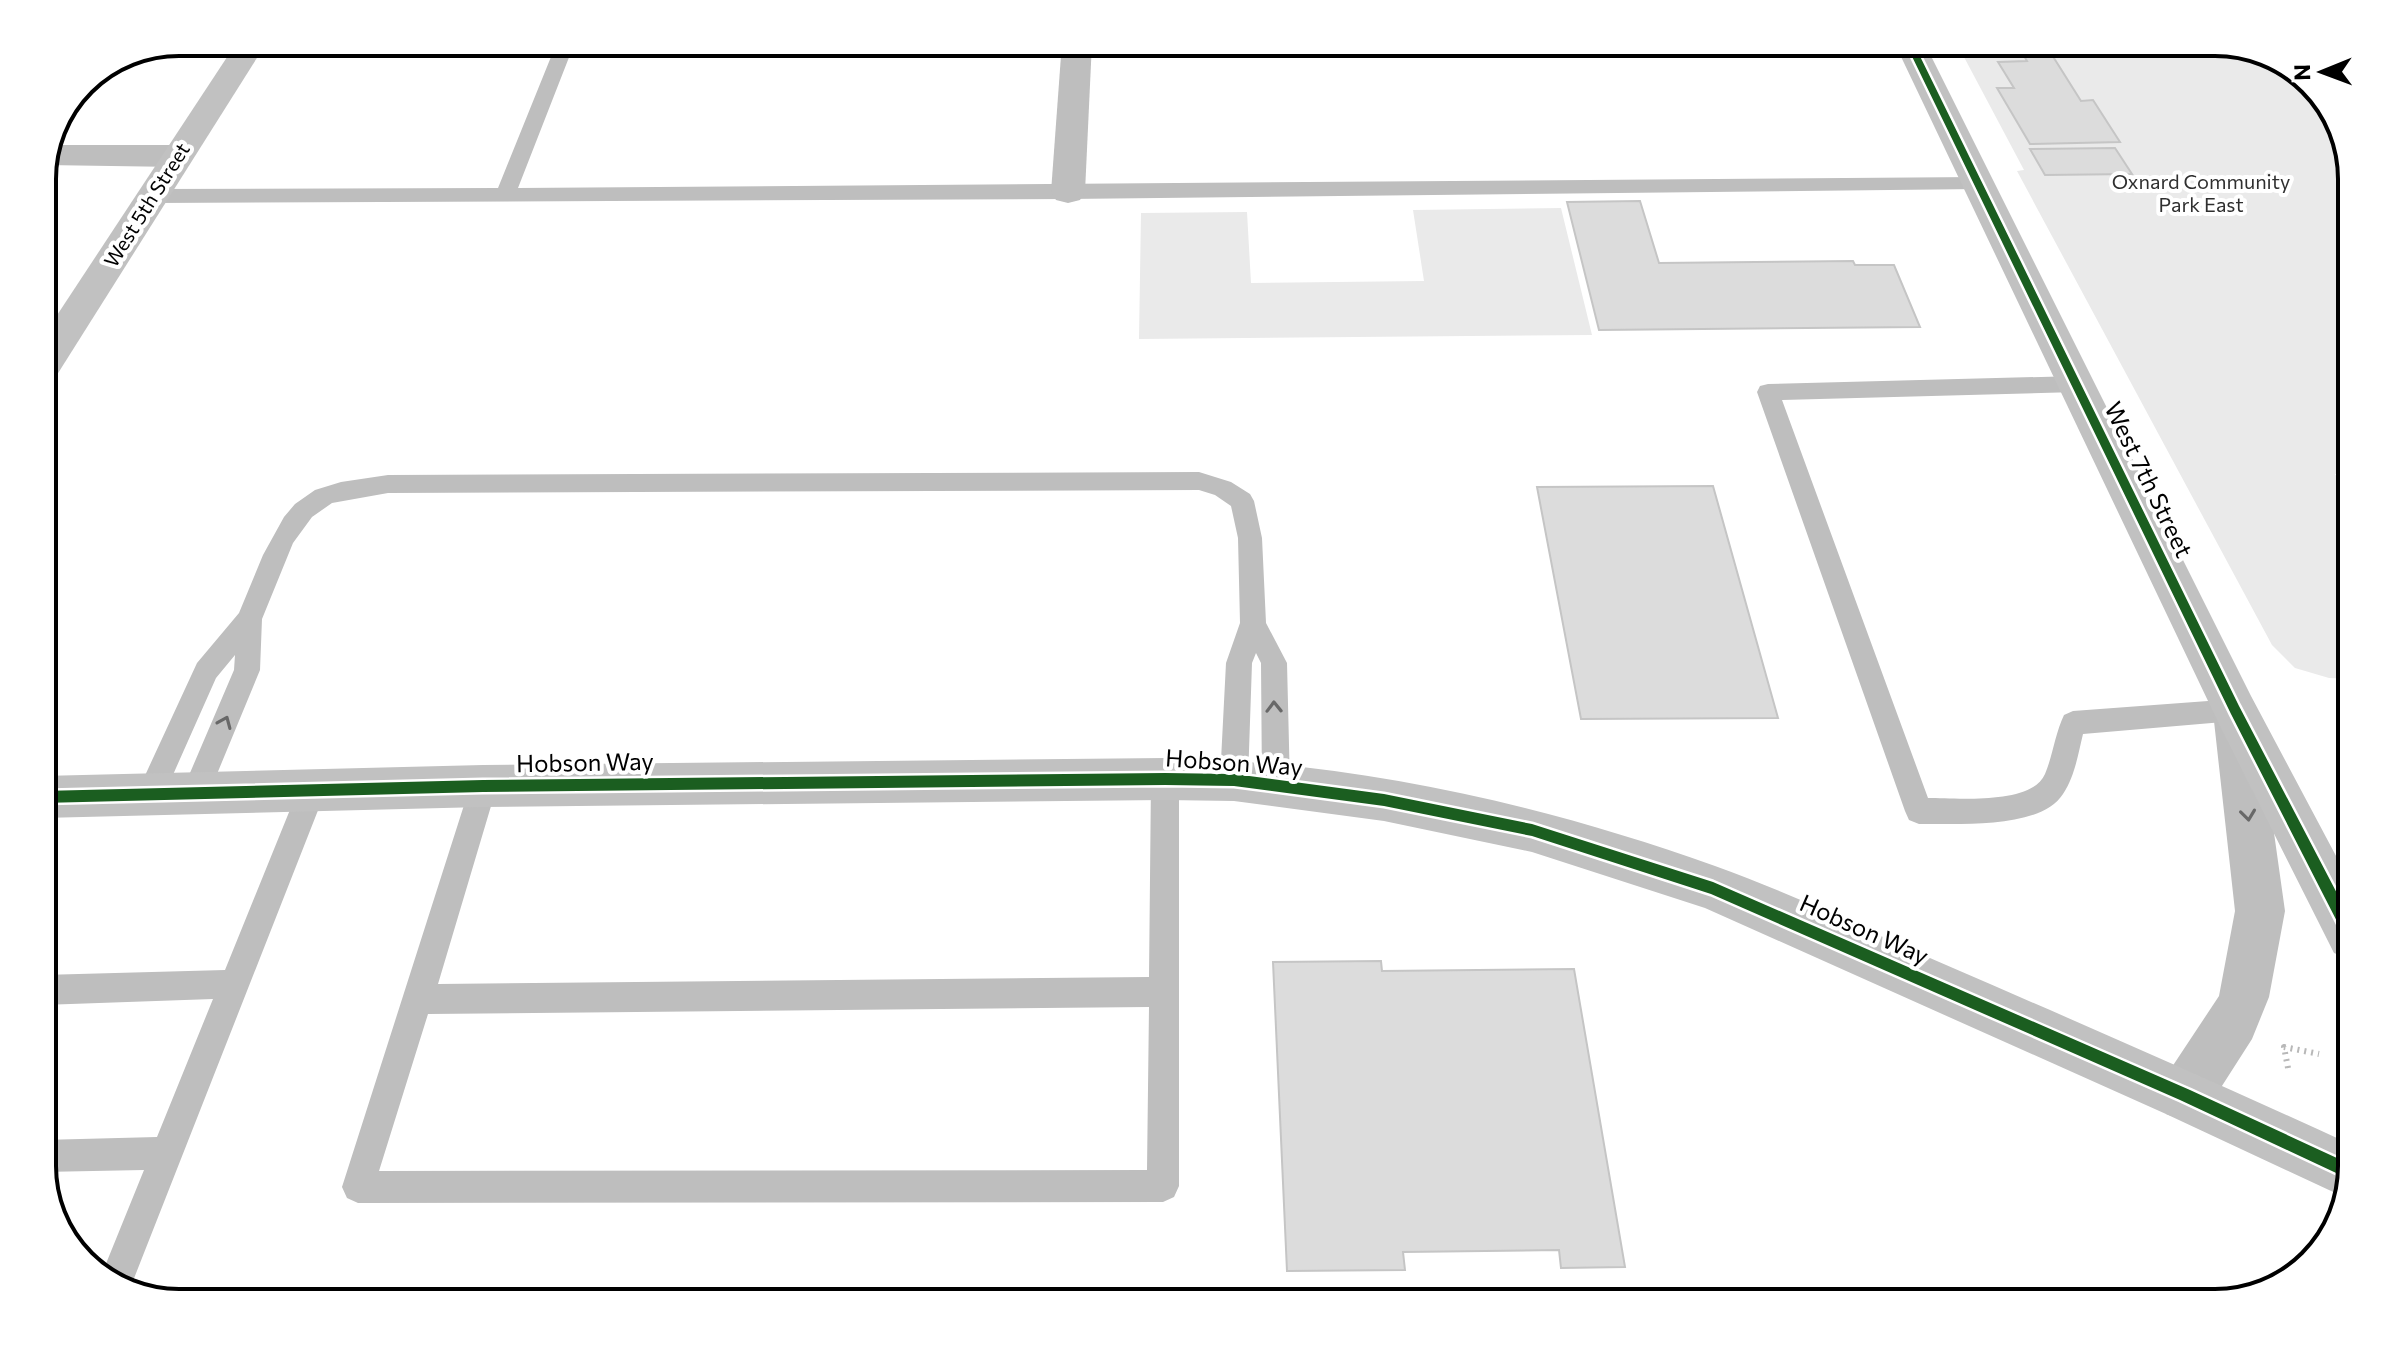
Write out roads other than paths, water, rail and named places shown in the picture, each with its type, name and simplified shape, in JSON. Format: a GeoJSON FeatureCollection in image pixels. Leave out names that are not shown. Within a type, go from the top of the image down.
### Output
{"type":"FeatureCollection","features":[{"type":"Feature","properties":{"kind":"street","name":"West 5th Street"},"geometry":{"type":"LineString","coordinates":[[56,346],[243,56]]}},
{"type":"Feature","properties":{"kind":"street"},"geometry":{"type":"LineString","coordinates":[[1068,192],[1076,56]]}},
{"type":"Feature","properties":{"kind":"street","name":"West 7th Street"},"geometry":{"type":"LineString","coordinates":[[1916,56],[2235,710],[2338,909]]}},
{"type":"Feature","properties":{"kind":"street"},"geometry":{"type":"LineString","coordinates":[[58,156],[177,156]]}},
{"type":"Feature","properties":{"kind":"street"},"geometry":{"type":"LineString","coordinates":[[2185,1095],[2221,1042],[2244,997],[2260,911],[2235,710]]}},
{"type":"Feature","properties":{"kind":"street","name":"Hobson Way"},"geometry":{"type":"LineString","coordinates":[[56,797],[483,786],[1165,779],[1255,782],[1384,800],[1532,830],[1713,888],[2185,1095],[2338,1166]]}},
{"type":"Feature","properties":{"kind":"lane"},"geometry":{"type":"LineString","coordinates":[[506,194],[560,56]]}},
{"type":"Feature","properties":{"kind":"lane"},"geometry":{"type":"LineString","coordinates":[[153,196],[1068,192],[1979,183]]}},
{"type":"Feature","properties":{"kind":"lane"},"geometry":{"type":"LineString","coordinates":[[2077,384],[1768,392],[1919,811],[1985,810],[2033,803],[2052,788],[2073,723],[2235,710]]}},
{"type":"Feature","properties":{"kind":"lane"},"geometry":{"type":"LineString","coordinates":[[173,794],[206,671],[249,619],[286,536],[298,517],[316,501],[342,490],[388,484],[1199,481],[1223,488],[1242,501],[1250,538],[1253,623],[1239,663],[1255,782]]}},
{"type":"Feature","properties":{"kind":"lane"},"geometry":{"type":"LineString","coordinates":[[173,794],[247,670],[249,619]]}},
{"type":"Feature","properties":{"kind":"lane"},"geometry":{"type":"LineString","coordinates":[[1253,623],[1274,663],[1255,782]]}},
{"type":"Feature","properties":{"kind":"lane"},"geometry":{"type":"LineString","coordinates":[[483,786],[358,1187],[1163,1186],[1165,779]]}},
{"type":"Feature","properties":{"kind":"lane"},"geometry":{"type":"LineString","coordinates":[[119,1273],[312,790]]}},
{"type":"Feature","properties":{"kind":"lane"},"geometry":{"type":"LineString","coordinates":[[56,990],[234,984]]}},
{"type":"Feature","properties":{"kind":"lane"},"geometry":{"type":"LineString","coordinates":[[418,999],[1164,992]]}},
{"type":"Feature","properties":{"kind":"lane"},"geometry":{"type":"LineString","coordinates":[[56,1156],[166,1153]]}},
{"type":"Feature","properties":{"kind":"park label","name":"Oxnard Community Park East"},"geometry":{"type":"Point","coordinates":[2201,194]}}]}
